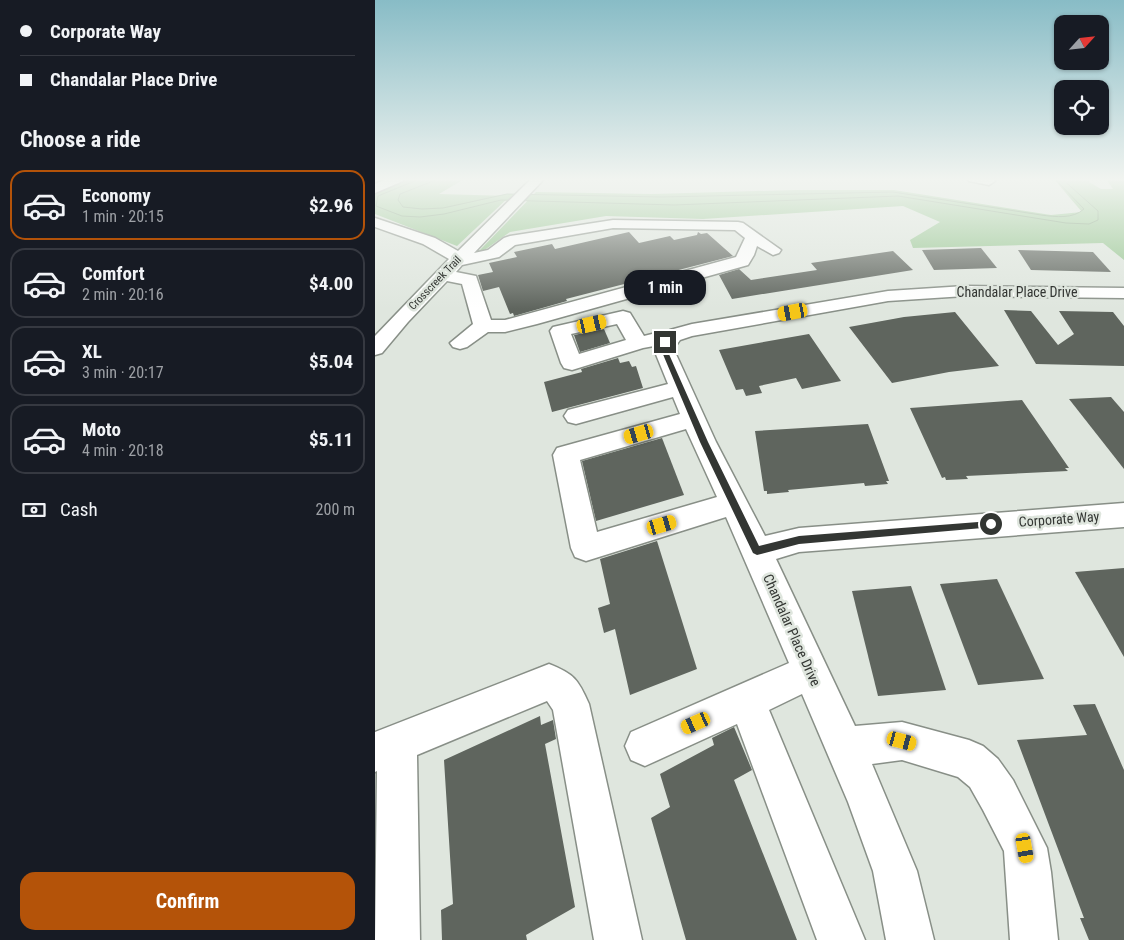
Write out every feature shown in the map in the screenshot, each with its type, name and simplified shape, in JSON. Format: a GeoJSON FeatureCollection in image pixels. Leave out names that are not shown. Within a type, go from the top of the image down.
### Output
{"type":"FeatureCollection","features":[{"type":"Feature","properties":{"kind":"street"},"geometry":{"type":"LineString","coordinates":[[375,222],[429,241],[470,280],[483,326]]}},
{"type":"Feature","properties":{"kind":"street","name":"Crosscreek Trail"},"geometry":{"type":"LineString","coordinates":[[377,344],[495,222]]}},
{"type":"Feature","properties":{"kind":"street"},"geometry":{"type":"LineString","coordinates":[[453,265],[493,254],[510,241],[613,224],[738,226],[773,250]]}},
{"type":"Feature","properties":{"kind":"street"},"geometry":{"type":"LineString","coordinates":[[460,343],[483,326],[505,326],[530,320],[742,261],[747,256],[750,241],[754,237]]}},
{"type":"Feature","properties":{"kind":"street","name":"Chandalar Place Drive"},"geometry":{"type":"LineString","coordinates":[[910,940],[895,871],[868,800],[757,551],[694,418],[665,352],[665,342],[674,335],[692,330],[888,296],[980,291],[1123,294]]}},
{"type":"Feature","properties":{"kind":"street"},"geometry":{"type":"LineString","coordinates":[[638,343],[652,340],[665,342]]}},
{"type":"Feature","properties":{"kind":"street"},"geometry":{"type":"LineString","coordinates":[[576,416],[681,388]]}},
{"type":"Feature","properties":{"kind":"street"},"geometry":{"type":"LineString","coordinates":[[694,418],[566,454],[586,548],[734,503]]}},
{"type":"Feature","properties":{"kind":"street","name":"Corporate Way"},"geometry":{"type":"LineString","coordinates":[[757,551],[799,540],[1124,515]]}},
{"type":"Feature","properties":{"kind":"street"},"geometry":{"type":"LineString","coordinates":[[645,746],[811,672]]}},
{"type":"Feature","properties":{"kind":"street"},"geometry":{"type":"LineString","coordinates":[[396,940],[386,747],[549,682],[558,686],[570,704],[618,940]]}},
{"type":"Feature","properties":{"kind":"street"},"geometry":{"type":"LineString","coordinates":[[746,700],[841,940]]}},
{"type":"Feature","properties":{"kind":"street"},"geometry":{"type":"LineString","coordinates":[[844,747],[902,741],[969,760],[984,773],[998,795],[1025,848],[1029,872],[1034,940]]}},
{"type":"Feature","properties":{"kind":"shaded area"},"geometry":{"type":"Polygon","coordinates":[[[395,222],[483,222],[457,246],[395,222]]]}},
{"type":"Feature","properties":{"kind":"shaded area"},"geometry":{"type":"Polygon","coordinates":[[[507,222],[571,222],[510,232],[483,251],[478,252],[507,222]]]}},
{"type":"Feature","properties":{"kind":"shaded area"},"geometry":{"type":"Polygon","coordinates":[[[940,222],[1124,222],[1124,260],[1103,243],[913,248],[910,240],[940,222]]]}},
{"type":"Feature","properties":{"kind":"shaded area"},"geometry":{"type":"Polygon","coordinates":[[[1059,222],[1094,222],[1089,224],[1059,222]]]}},
{"type":"Feature","properties":{"kind":"building"},"geometry":{"type":"Polygon","coordinates":[[[629,232],[639,243],[670,236],[674,240],[697,235],[698,232],[701,234],[707,233],[733,256],[566,299],[567,301],[514,316],[513,313],[510,314],[499,287],[483,291],[478,275],[493,272],[489,263],[517,257],[514,252],[552,244],[555,249],[629,232]]]}},
{"type":"Feature","properties":{"kind":"building"},"geometry":{"type":"Polygon","coordinates":[[[981,248],[997,268],[934,270],[922,250],[981,248]]]}},
{"type":"Feature","properties":{"kind":"building"},"geometry":{"type":"Polygon","coordinates":[[[1018,250],[1093,252],[1111,272],[1031,270],[1018,250]]]}},
{"type":"Feature","properties":{"kind":"building"},"geometry":{"type":"Polygon","coordinates":[[[893,251],[913,270],[732,299],[719,275],[739,269],[751,280],[817,270],[811,263],[893,251]]]}},
{"type":"Feature","properties":{"kind":"building"},"geometry":{"type":"Polygon","coordinates":[[[1004,310],[1031,311],[1058,345],[1074,334],[1059,311],[1113,312],[1124,326],[1124,366],[1036,364],[1004,310]]]}},
{"type":"Feature","properties":{"kind":"building"},"geometry":{"type":"Polygon","coordinates":[[[955,312],[999,366],[949,372],[892,383],[849,327],[904,317],[955,312]]]}},
{"type":"Feature","properties":{"kind":"building"},"geometry":{"type":"Polygon","coordinates":[[[604,329],[610,343],[580,352],[574,335],[604,329]]]}},
{"type":"Feature","properties":{"kind":"building"},"geometry":{"type":"Polygon","coordinates":[[[809,334],[841,381],[802,389],[796,378],[759,386],[762,393],[746,396],[743,389],[736,390],[719,350],[809,334]]]}},
{"type":"Feature","properties":{"kind":"building"},"geometry":{"type":"Polygon","coordinates":[[[618,358],[620,363],[629,361],[632,367],[636,366],[643,388],[552,412],[544,382],[582,372],[581,369],[618,358]]]}},
{"type":"Feature","properties":{"kind":"building"},"geometry":{"type":"Polygon","coordinates":[[[1111,397],[1124,412],[1124,469],[1069,399],[1111,397]]]}},
{"type":"Feature","properties":{"kind":"building"},"geometry":{"type":"Polygon","coordinates":[[[1022,400],[1069,468],[1065,468],[1068,471],[966,476],[968,479],[946,480],[945,477],[942,478],[910,408],[1022,400]]]}},
{"type":"Feature","properties":{"kind":"building"},"geometry":{"type":"Polygon","coordinates":[[[868,424],[889,481],[886,481],[888,484],[865,486],[864,483],[788,490],[789,492],[767,494],[767,491],[764,491],[755,431],[868,424]]]}},
{"type":"Feature","properties":{"kind":"building"},"geometry":{"type":"Polygon","coordinates":[[[662,438],[684,495],[596,521],[582,461],[662,438]]]}},
{"type":"Feature","properties":{"kind":"building"},"geometry":{"type":"Polygon","coordinates":[[[657,541],[697,669],[630,695],[615,629],[604,633],[598,608],[610,604],[600,559],[657,541]]]}},
{"type":"Feature","properties":{"kind":"building"},"geometry":{"type":"Polygon","coordinates":[[[1124,568],[1124,657],[1075,572],[1124,568]]]}},
{"type":"Feature","properties":{"kind":"building"},"geometry":{"type":"Polygon","coordinates":[[[997,579],[1044,679],[978,685],[940,584],[997,579]]]}},
{"type":"Feature","properties":{"kind":"building"},"geometry":{"type":"Polygon","coordinates":[[[911,586],[946,690],[878,696],[852,591],[911,586]]]}},
{"type":"Feature","properties":{"kind":"building"},"geometry":{"type":"Polygon","coordinates":[[[1095,704],[1124,770],[1124,940],[1089,940],[1080,918],[1084,918],[1017,740],[1087,735],[1073,705],[1095,704]]]}},
{"type":"Feature","properties":{"kind":"building"},"geometry":{"type":"Polygon","coordinates":[[[540,716],[541,725],[553,720],[556,739],[545,744],[575,907],[526,935],[527,940],[442,940],[441,910],[453,904],[444,760],[540,716]]]}},
{"type":"Feature","properties":{"kind":"building"},"geometry":{"type":"Polygon","coordinates":[[[734,727],[752,770],[734,780],[797,940],[686,940],[651,818],[670,807],[660,774],[714,745],[712,738],[734,727]]]}},
{"type":"Feature","properties":{"kind":"route"},"geometry":{"type":"LineString","coordinates":[[665,342],[665,352],[704,442],[757,551],[773,545],[799,540],[991,524]]}}]}
